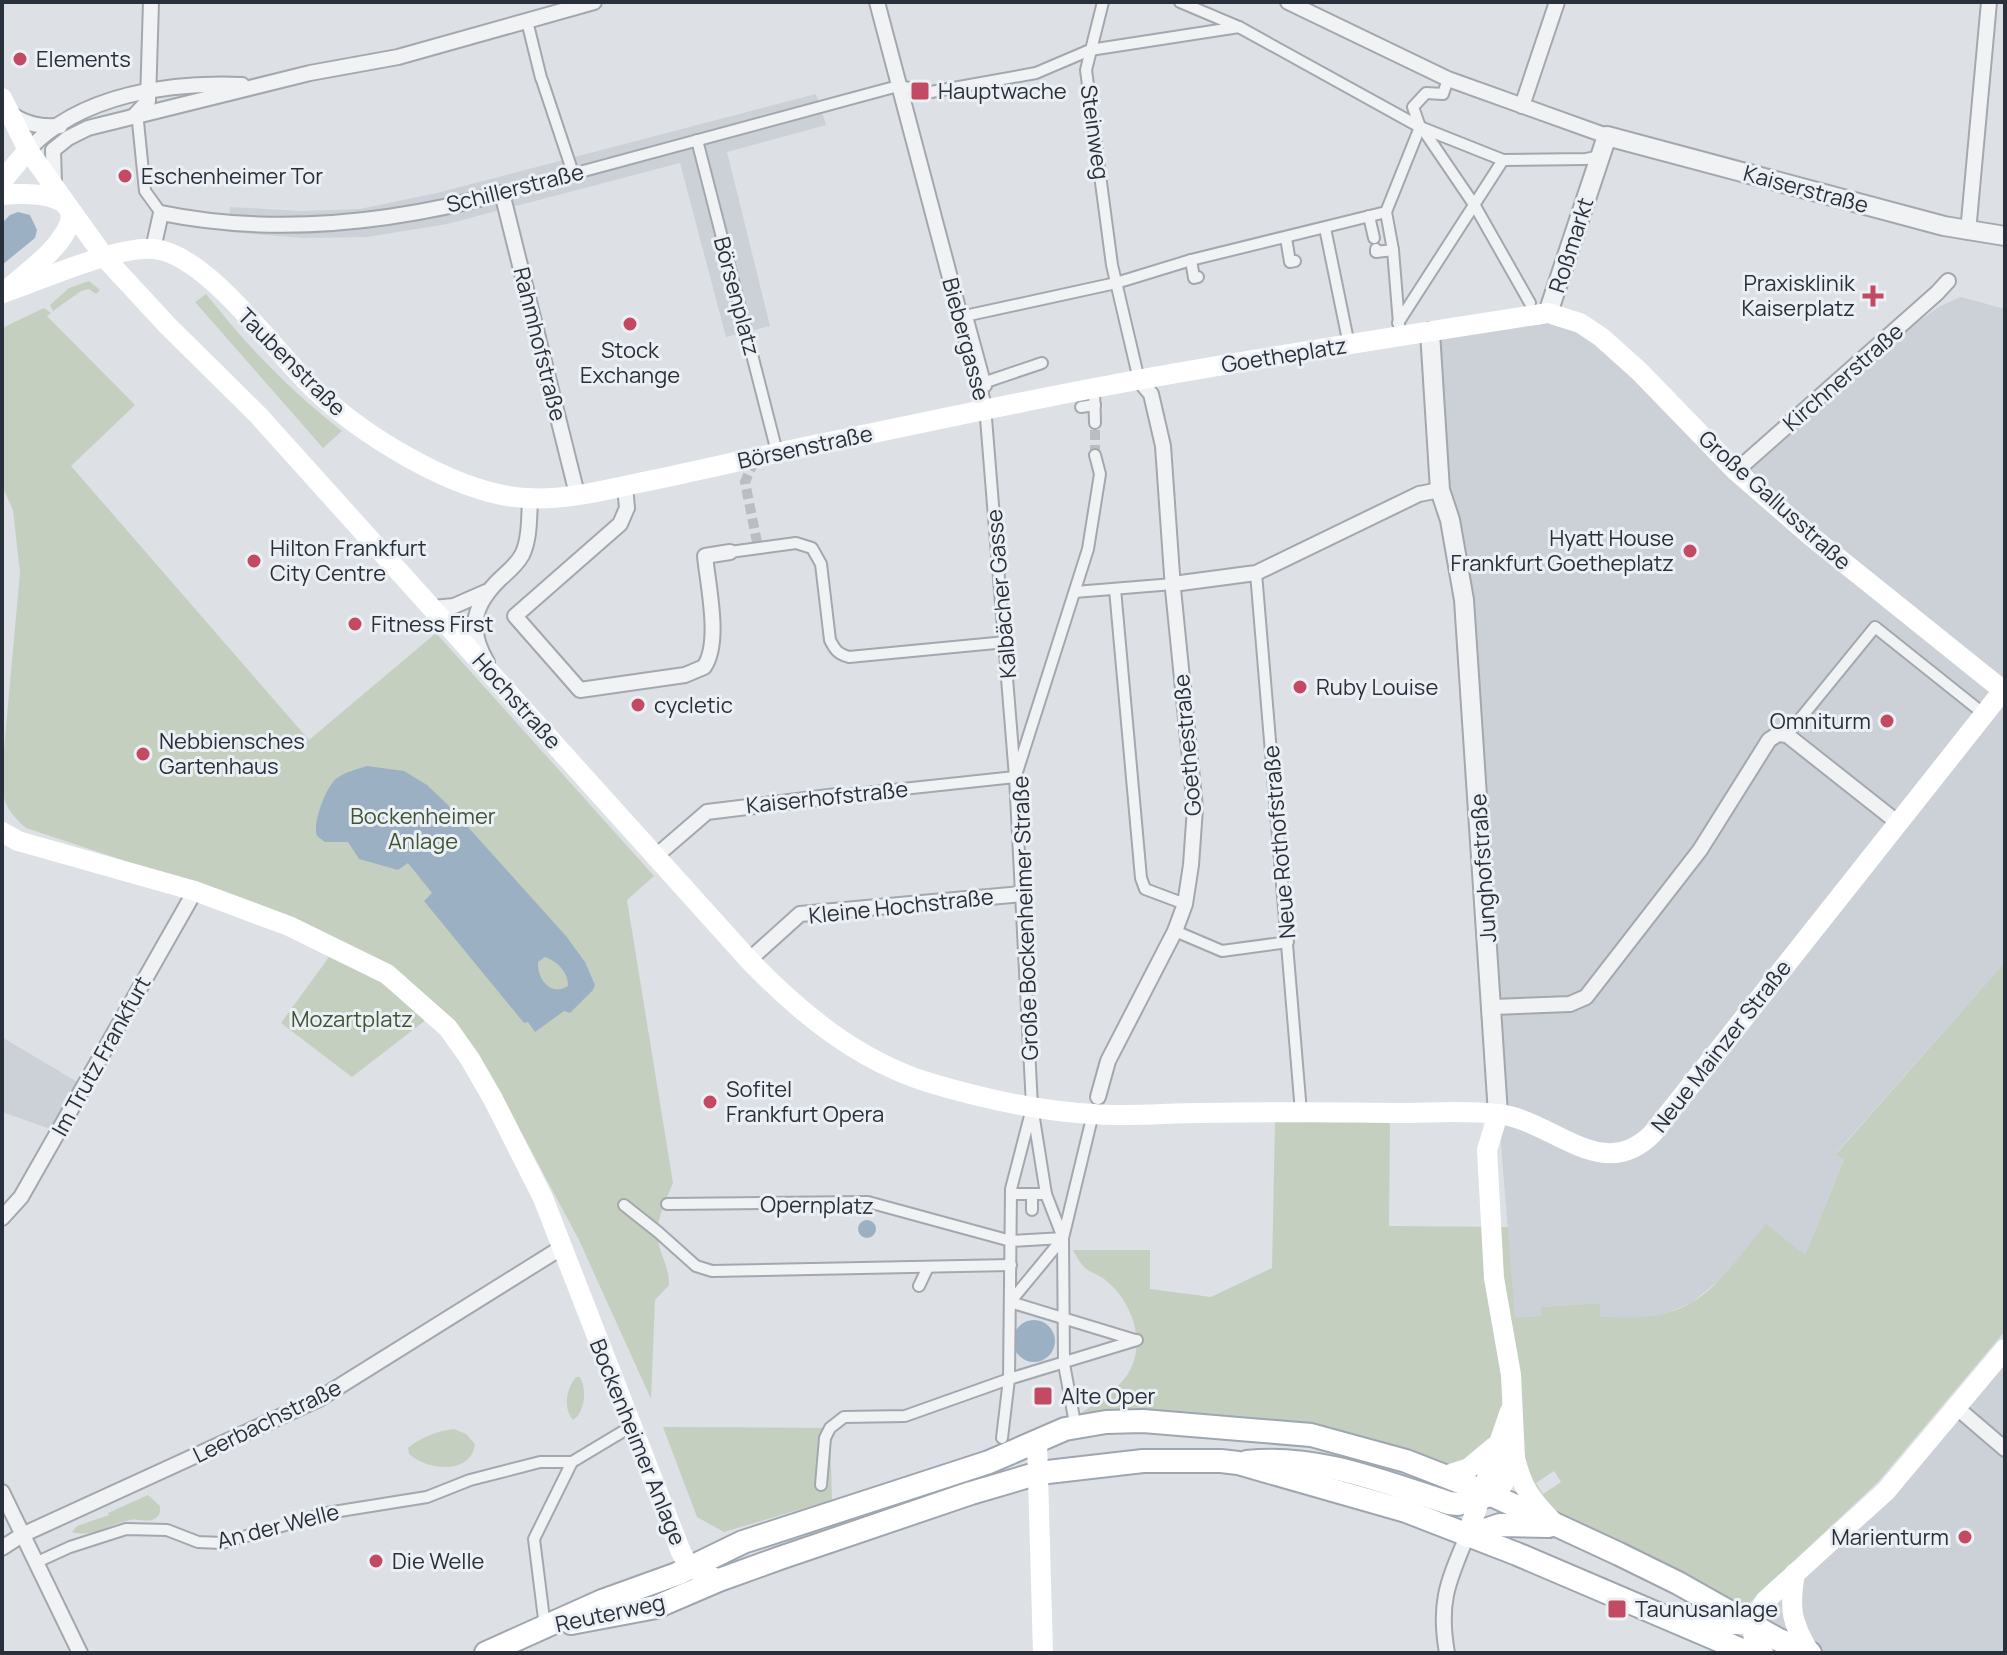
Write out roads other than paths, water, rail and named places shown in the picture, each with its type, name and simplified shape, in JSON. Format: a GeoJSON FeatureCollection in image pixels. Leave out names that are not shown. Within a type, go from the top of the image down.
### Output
{"type":"FeatureCollection","features":[{"type":"Feature","properties":{"kind":"main road","name":"Hochstraße"},"geometry":{"type":"LineString","coordinates":[[5,105],[28,150],[105,258],[258,415],[749,960],[807,1016],[864,1053],[926,1081],[1032,1106]]}},
{"type":"Feature","properties":{"kind":"main road"},"geometry":{"type":"LineString","coordinates":[[2,181],[28,150]]}},
{"type":"Feature","properties":{"kind":"main road"},"geometry":{"type":"LineString","coordinates":[[2,195],[35,193],[60,196],[69,214],[70,225],[63,236],[3,294]]}},
{"type":"Feature","properties":{"kind":"main road","name":"Taubenstraße"},"geometry":{"type":"LineString","coordinates":[[105,258],[130,249],[153,249],[190,263],[214,282],[311,387],[362,430],[399,453],[461,482],[512,497],[530,499],[577,494]]}},
{"type":"Feature","properties":{"kind":"main road"},"geometry":{"type":"LineString","coordinates":[[3,294],[105,258]]}},
{"type":"Feature","properties":{"kind":"main road","name":"Roßmarkt"},"geometry":{"type":"LineString","coordinates":[[1430,332],[1539,308]]}},
{"type":"Feature","properties":{"kind":"main road","name":"Große Gallusstraße"},"geometry":{"type":"LineString","coordinates":[[1539,308],[1580,323],[1601,337],[1639,371],[1736,471],[1812,537],[2004,690]]}},
{"type":"Feature","properties":{"kind":"main road","name":"Goetheplatz"},"geometry":{"type":"LineString","coordinates":[[1094,396],[1139,380],[1349,345],[1399,330],[1430,332]]}},
{"type":"Feature","properties":{"kind":"main road","name":"Börsenstraße"},"geometry":{"type":"LineString","coordinates":[[577,494],[985,410],[1094,396]]}},
{"type":"Feature","properties":{"kind":"main road","name":"Neue Mainzer Straße"},"geometry":{"type":"LineString","coordinates":[[1032,1106],[1094,1114],[1498,1114],[1539,1126],[1589,1150],[1603,1154],[1626,1151],[1645,1141],[2004,690]]}},
{"type":"Feature","properties":{"kind":"main road","name":"Bockenheimer Anlage"},"geometry":{"type":"LineString","coordinates":[[4,835],[195,891],[289,926],[387,974],[438,1018],[470,1059],[543,1198],[689,1567],[719,1580]]}},
{"type":"Feature","properties":{"kind":"main road","name":"Junghofstraße"},"geometry":{"type":"LineString","coordinates":[[1498,1114],[1487,1150],[1494,1278],[1511,1375],[1515,1458]]}},
{"type":"Feature","properties":{"kind":"main road"},"geometry":{"type":"LineString","coordinates":[[1763,1653],[1754,1640],[1752,1624],[1765,1601],[1886,1491],[2005,1349]]}},
{"type":"Feature","properties":{"kind":"main road","name":"Junghofstraße"},"geometry":{"type":"LineString","coordinates":[[1484,1495],[1497,1444],[1513,1404]]}},
{"type":"Feature","properties":{"kind":"main road"},"geometry":{"type":"LineString","coordinates":[[1001,1448],[1037,1441],[1076,1426],[1106,1422],[1213,1425],[1311,1435],[1406,1461],[1445,1476],[1678,1583],[1779,1640],[1810,1653]]}},
{"type":"Feature","properties":{"kind":"main road"},"geometry":{"type":"LineString","coordinates":[[1037,1441],[1043,1653]]}},
{"type":"Feature","properties":{"kind":"main road"},"geometry":{"type":"LineString","coordinates":[[1445,1476],[1469,1468],[1497,1444]]}},
{"type":"Feature","properties":{"kind":"main road","name":"Bockenheimer Anlage"},"geometry":{"type":"LineString","coordinates":[[689,1567],[743,1542],[1001,1448]]}},
{"type":"Feature","properties":{"kind":"main road"},"geometry":{"type":"LineString","coordinates":[[1238,1463],[1274,1459],[1355,1472],[1449,1503],[1484,1495],[1503,1484],[1515,1458]]}},
{"type":"Feature","properties":{"kind":"main road"},"geometry":{"type":"LineString","coordinates":[[1515,1458],[1521,1483],[1558,1526]]}},
{"type":"Feature","properties":{"kind":"main road"},"geometry":{"type":"LineString","coordinates":[[719,1580],[957,1497],[1039,1473],[1143,1461],[1221,1461],[1382,1502],[1467,1536],[1494,1537],[1742,1650]]}},
{"type":"Feature","properties":{"kind":"main road"},"geometry":{"type":"LineString","coordinates":[[1467,1536],[1484,1495]]}},
{"type":"Feature","properties":{"kind":"main road"},"geometry":{"type":"LineString","coordinates":[[1484,1495],[1494,1537]]}},
{"type":"Feature","properties":{"kind":"main road"},"geometry":{"type":"LineString","coordinates":[[1494,1537],[1500,1525],[1558,1526]]}},
{"type":"Feature","properties":{"kind":"main road","name":"Reuterweg"},"geometry":{"type":"LineString","coordinates":[[486,1653],[602,1601],[647,1586],[689,1567]]}},
{"type":"Feature","properties":{"kind":"main road"},"geometry":{"type":"LineString","coordinates":[[1795,1573],[1792,1616],[1796,1632],[1810,1653]]}},
{"type":"Feature","properties":{"kind":"main road","name":"Reuterweg"},"geometry":{"type":"LineString","coordinates":[[546,1627],[656,1607],[719,1580]]}},
{"type":"Feature","properties":{"kind":"main road"},"geometry":{"type":"LineString","coordinates":[[1683,1624],[1752,1624]]}},
{"type":"Feature","properties":{"kind":"street"},"geometry":{"type":"LineString","coordinates":[[151,2],[148,101],[136,118],[145,191],[161,213],[153,249]]}},
{"type":"Feature","properties":{"kind":"street"},"geometry":{"type":"LineString","coordinates":[[60,196],[52,158],[58,144],[88,128],[258,86],[398,57],[594,2]]}},
{"type":"Feature","properties":{"kind":"street","name":"Biebergasse"},"geometry":{"type":"LineString","coordinates":[[877,2],[982,384],[985,410]]}},
{"type":"Feature","properties":{"kind":"street","name":"Steinweg"},"geometry":{"type":"LineString","coordinates":[[1103,2],[1086,70],[1116,283]]}},
{"type":"Feature","properties":{"kind":"street"},"geometry":{"type":"LineString","coordinates":[[1288,2],[1448,79],[1607,136]]}},
{"type":"Feature","properties":{"kind":"street"},"geometry":{"type":"LineString","coordinates":[[1522,106],[1557,2]]}},
{"type":"Feature","properties":{"kind":"street"},"geometry":{"type":"LineString","coordinates":[[1968,232],[1989,2]]}},
{"type":"Feature","properties":{"kind":"street","name":"Roßmarkt"},"geometry":{"type":"LineString","coordinates":[[1183,3],[1239,27],[1420,127],[1503,160],[1586,159],[1600,156]]}},
{"type":"Feature","properties":{"kind":"street"},"geometry":{"type":"LineString","coordinates":[[527,21],[541,79],[573,173]]}},
{"type":"Feature","properties":{"kind":"street"},"geometry":{"type":"LineString","coordinates":[[1090,50],[1239,27]]}},
{"type":"Feature","properties":{"kind":"street","name":"Schillerstraße"},"geometry":{"type":"LineString","coordinates":[[161,213],[228,222],[305,226],[368,220],[502,193],[902,87],[931,92],[1036,73],[1090,50]]}},
{"type":"Feature","properties":{"kind":"street"},"geometry":{"type":"LineString","coordinates":[[1399,330],[1393,250],[1386,212],[1420,127],[1413,107],[1426,93],[1443,94],[1448,79]]}},
{"type":"Feature","properties":{"kind":"street"},"geometry":{"type":"LineString","coordinates":[[28,150],[45,135],[92,107],[148,91],[220,84],[258,86]]}},
{"type":"Feature","properties":{"kind":"street"},"geometry":{"type":"LineString","coordinates":[[5,105],[27,123],[44,127],[60,126]]}},
{"type":"Feature","properties":{"kind":"street","name":"Roßmarkt"},"geometry":{"type":"LineString","coordinates":[[1420,127],[1475,206],[1539,308]]}},
{"type":"Feature","properties":{"kind":"street","name":"Kaiserstraße"},"geometry":{"type":"LineString","coordinates":[[1607,136],[1968,232],[2005,236]]}},
{"type":"Feature","properties":{"kind":"street","name":"Roßmarkt"},"geometry":{"type":"LineString","coordinates":[[1539,308],[1607,136]]}},
{"type":"Feature","properties":{"kind":"street","name":"Börsenplatz"},"geometry":{"type":"LineString","coordinates":[[697,140],[777,452]]}},
{"type":"Feature","properties":{"kind":"street"},"geometry":{"type":"LineString","coordinates":[[1399,330],[1503,160]]}},
{"type":"Feature","properties":{"kind":"street","name":"Rahmhofstraße"},"geometry":{"type":"LineString","coordinates":[[502,193],[577,494]]}},
{"type":"Feature","properties":{"kind":"street"},"geometry":{"type":"LineString","coordinates":[[963,316],[1116,283],[1191,260],[1386,212]]}},
{"type":"Feature","properties":{"kind":"street"},"geometry":{"type":"LineString","coordinates":[[1369,216],[1376,252],[1393,250]]}},
{"type":"Feature","properties":{"kind":"street"},"geometry":{"type":"LineString","coordinates":[[1325,228],[1349,345]]}},
{"type":"Feature","properties":{"kind":"street"},"geometry":{"type":"LineString","coordinates":[[1286,238],[1290,262],[1295,261]]}},
{"type":"Feature","properties":{"kind":"street"},"geometry":{"type":"LineString","coordinates":[[1191,260],[1194,278],[1198,277]]}},
{"type":"Feature","properties":{"kind":"street","name":"Kirchnerstraße"},"geometry":{"type":"LineString","coordinates":[[1736,471],[1948,281]]}},
{"type":"Feature","properties":{"kind":"street"},"geometry":{"type":"LineString","coordinates":[[1116,283],[1139,380]]}},
{"type":"Feature","properties":{"kind":"street","name":"Junghofstraße"},"geometry":{"type":"LineString","coordinates":[[1430,332],[1440,490],[1450,520],[1464,600],[1498,1114]]}},
{"type":"Feature","properties":{"kind":"street"},"geometry":{"type":"LineString","coordinates":[[982,384],[1042,363]]}},
{"type":"Feature","properties":{"kind":"street","name":"Goethestraße"},"geometry":{"type":"LineString","coordinates":[[1098,1097],[1108,1061],[1175,931],[1185,904],[1194,839],[1195,808],[1163,446],[1151,394],[1139,380]]}},
{"type":"Feature","properties":{"kind":"street"},"geometry":{"type":"LineString","coordinates":[[1081,407],[1094,396]]}},
{"type":"Feature","properties":{"kind":"street"},"geometry":{"type":"LineString","coordinates":[[1094,396],[1095,423]]}},
{"type":"Feature","properties":{"kind":"street","name":"Kalbächer Gasse"},"geometry":{"type":"LineString","coordinates":[[985,410],[1015,777]]}},
{"type":"Feature","properties":{"kind":"street","name":"Große Bockenheimer Straße"},"geometry":{"type":"LineString","coordinates":[[1032,1106],[1015,777],[1075,592],[1095,510],[1100,474],[1095,455]]}},
{"type":"Feature","properties":{"kind":"street"},"geometry":{"type":"LineString","coordinates":[[625,486],[627,508],[620,524],[515,616],[580,690],[685,675],[704,667],[712,650],[713,635],[705,556],[796,543],[812,548],[821,564],[830,640],[834,650],[841,655],[849,657],[1006,642]]}},
{"type":"Feature","properties":{"kind":"street"},"geometry":{"type":"LineString","coordinates":[[1075,592],[1256,573],[1419,494],[1440,490]]}},
{"type":"Feature","properties":{"kind":"street"},"geometry":{"type":"LineString","coordinates":[[493,674],[481,653],[475,630],[476,612],[486,592],[522,555],[530,499]]}},
{"type":"Feature","properties":{"kind":"street","name":"Neue Rothofstraße"},"geometry":{"type":"LineString","coordinates":[[1256,573],[1301,1112]]}},
{"type":"Feature","properties":{"kind":"street"},"geometry":{"type":"LineString","coordinates":[[1115,589],[1141,878],[1145,889],[1185,904]]}},
{"type":"Feature","properties":{"kind":"street"},"geometry":{"type":"LineString","coordinates":[[433,608],[454,606],[486,592]]}},
{"type":"Feature","properties":{"kind":"street"},"geometry":{"type":"LineString","coordinates":[[1787,735],[1875,627],[1984,714]]}},
{"type":"Feature","properties":{"kind":"street"},"geometry":{"type":"LineString","coordinates":[[1493,1007],[1570,1004],[1581,1001],[1592,991],[1700,850],[1769,740],[1778,734],[1787,735],[1897,822]]}},
{"type":"Feature","properties":{"kind":"street","name":"Kaiserhofstraße"},"geometry":{"type":"LineString","coordinates":[[656,856],[707,812],[1015,777]]}},
{"type":"Feature","properties":{"kind":"street","name":"Im Trutz Frankfurt"},"geometry":{"type":"LineString","coordinates":[[2,1218],[21,1197],[195,891]]}},
{"type":"Feature","properties":{"kind":"street","name":"Kleine Hochstraße"},"geometry":{"type":"LineString","coordinates":[[749,960],[800,914],[1022,894]]}},
{"type":"Feature","properties":{"kind":"street"},"geometry":{"type":"LineString","coordinates":[[1175,931],[1222,951],[1288,942]]}},
{"type":"Feature","properties":{"kind":"street"},"geometry":{"type":"LineString","coordinates":[[1032,1106],[1046,1194],[1063,1238]]}},
{"type":"Feature","properties":{"kind":"street"},"geometry":{"type":"LineString","coordinates":[[1001,1448],[1009,1379],[1011,1194],[1032,1106]]}},
{"type":"Feature","properties":{"kind":"street"},"geometry":{"type":"LineString","coordinates":[[1074,1418],[1064,1364],[1063,1238],[1091,1122]]}},
{"type":"Feature","properties":{"kind":"street"},"geometry":{"type":"LineString","coordinates":[[1011,1194],[1046,1194]]}},
{"type":"Feature","properties":{"kind":"street"},"geometry":{"type":"LineString","coordinates":[[1032,1194],[1032,1209]]}},
{"type":"Feature","properties":{"kind":"street","name":"Opernplatz"},"geometry":{"type":"LineString","coordinates":[[667,1204],[868,1202],[1011,1241],[1063,1238]]}},
{"type":"Feature","properties":{"kind":"street"},"geometry":{"type":"LineString","coordinates":[[624,1205],[696,1266],[712,1271],[1011,1265]]}},
{"type":"Feature","properties":{"kind":"street"},"geometry":{"type":"LineString","coordinates":[[1010,1302],[1063,1238]]}},
{"type":"Feature","properties":{"kind":"street","name":"Leerbachstraße"},"geometry":{"type":"LineString","coordinates":[[2,1548],[22,1535],[319,1399],[561,1248]]}},
{"type":"Feature","properties":{"kind":"street"},"geometry":{"type":"LineString","coordinates":[[919,1286],[928,1267]]}},
{"type":"Feature","properties":{"kind":"street"},"geometry":{"type":"LineString","coordinates":[[821,1485],[825,1438],[830,1428],[844,1417],[905,1416],[1009,1379],[1137,1340],[1010,1302]]}},
{"type":"Feature","properties":{"kind":"street"},"geometry":{"type":"LineString","coordinates":[[1956,1407],[2005,1449]]}},
{"type":"Feature","properties":{"kind":"street","name":"An der Welle"},"geometry":{"type":"LineString","coordinates":[[35,1563],[70,1547],[126,1529],[167,1530],[198,1542],[222,1543],[327,1513],[427,1497],[470,1480],[540,1462],[572,1462],[632,1426]]}},
{"type":"Feature","properties":{"kind":"street"},"geometry":{"type":"LineString","coordinates":[[546,1627],[534,1539],[572,1462]]}},
{"type":"Feature","properties":{"kind":"street"},"geometry":{"type":"LineString","coordinates":[[2,1492],[80,1653]]}},
{"type":"Feature","properties":{"kind":"street"},"geometry":{"type":"LineString","coordinates":[[1447,1653],[1442,1622],[1444,1593],[1467,1536]]}},
{"type":"Feature","properties":{"kind":"water"},"geometry":{"type":"Polygon","coordinates":[[[18,212],[30,215],[37,230],[35,238],[2,265],[2,223],[18,212]]]}},
{"type":"Feature","properties":{"kind":"water"},"geometry":{"type":"Polygon","coordinates":[[[367,766],[404,771],[427,785],[566,936],[585,962],[595,985],[570,1013],[564,1011],[535,1032],[528,1022],[524,1023],[424,901],[432,893],[408,863],[398,870],[359,859],[348,842],[325,842],[317,836],[318,814],[333,782],[344,774],[367,766]],[[545,957],[538,962],[543,980],[551,988],[568,986],[564,972],[545,957]]]}},
{"type":"Feature","properties":{"kind":"water"},"geometry":{"type":"Polygon","coordinates":[[[863,1220],[871,1220],[876,1229],[874,1236],[863,1238],[858,1233],[858,1225],[863,1220]]]}},
{"type":"Feature","properties":{"kind":"water"},"geometry":{"type":"Polygon","coordinates":[[[1034,1320],[1049,1326],[1055,1341],[1049,1356],[1034,1362],[1019,1356],[1013,1341],[1019,1326],[1034,1320]]]}},
{"type":"Feature","properties":{"kind":"tunnel"},"geometry":{"type":"LineString","coordinates":[[1095,423],[1095,455]]}},
{"type":"Feature","properties":{"kind":"tunnel"},"geometry":{"type":"LineString","coordinates":[[754,461],[745,482],[758,547]]}},
{"type":"Feature","properties":{"kind":"place","name":"Elements"},"geometry":{"type":"Point","coordinates":[20,59]}},
{"type":"Feature","properties":{"kind":"place","name":"Hauptwache"},"geometry":{"type":"Point","coordinates":[920,91]}},
{"type":"Feature","properties":{"kind":"place","name":"Eschenheimer Tor"},"geometry":{"type":"Point","coordinates":[125,176]}},
{"type":"Feature","properties":{"kind":"place","name":"Praxisklinik Kaiserplatz"},"geometry":{"type":"Point","coordinates":[1873,296]}},
{"type":"Feature","properties":{"kind":"place","name":"Stock Exchange"},"geometry":{"type":"Point","coordinates":[630,324]}},
{"type":"Feature","properties":{"kind":"place","name":"Hyatt House Frankfurt Goetheplatz"},"geometry":{"type":"Point","coordinates":[1690,551]}},
{"type":"Feature","properties":{"kind":"place","name":"Hilton Frankfurt City Centre"},"geometry":{"type":"Point","coordinates":[254,561]}},
{"type":"Feature","properties":{"kind":"place","name":"Fitness First"},"geometry":{"type":"Point","coordinates":[355,624]}},
{"type":"Feature","properties":{"kind":"place","name":"Ruby Louise"},"geometry":{"type":"Point","coordinates":[1300,687]}},
{"type":"Feature","properties":{"kind":"place","name":"cycletic"},"geometry":{"type":"Point","coordinates":[638,705]}},
{"type":"Feature","properties":{"kind":"place","name":"Omniturm"},"geometry":{"type":"Point","coordinates":[1887,721]}},
{"type":"Feature","properties":{"kind":"place","name":"Nebbiensches Gartenhaus"},"geometry":{"type":"Point","coordinates":[143,754]}},
{"type":"Feature","properties":{"kind":"place","name":"Sofitel Frankfurt Opera"},"geometry":{"type":"Point","coordinates":[710,1102]}},
{"type":"Feature","properties":{"kind":"place","name":"Alte Oper"},"geometry":{"type":"Point","coordinates":[1043,1396]}},
{"type":"Feature","properties":{"kind":"place","name":"Marienturm"},"geometry":{"type":"Point","coordinates":[1965,1537]}},
{"type":"Feature","properties":{"kind":"place","name":"Die Welle"},"geometry":{"type":"Point","coordinates":[376,1561]}},
{"type":"Feature","properties":{"kind":"place","name":"Taunusanlage"},"geometry":{"type":"Point","coordinates":[1617,1609]}},
{"type":"Feature","properties":{"kind":"park label","name":"Mozartplatz"},"geometry":{"type":"Point","coordinates":[352,1019]}}]}
